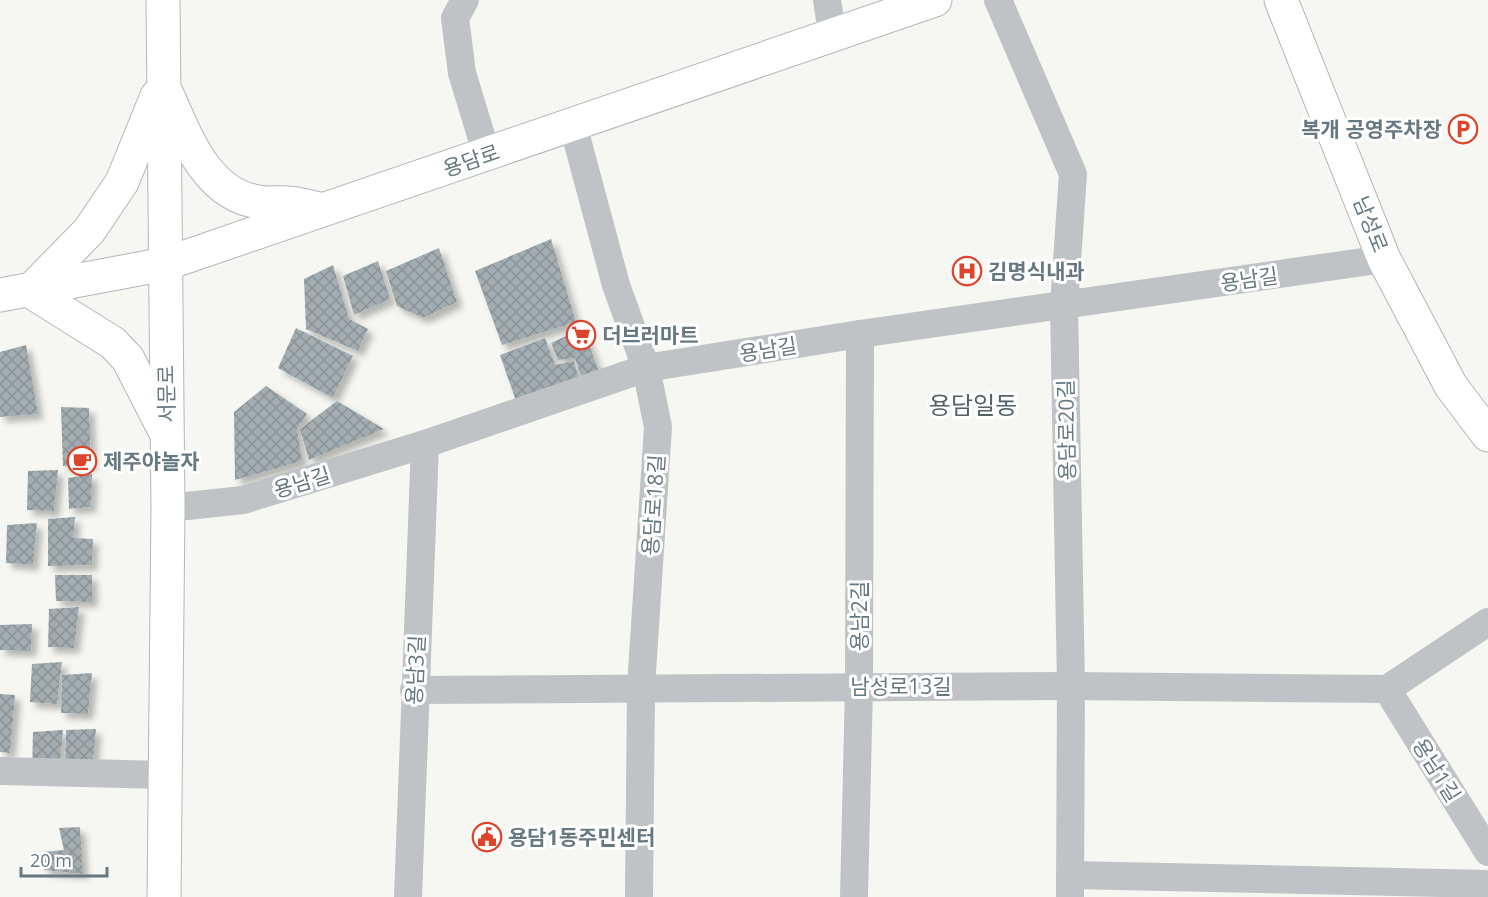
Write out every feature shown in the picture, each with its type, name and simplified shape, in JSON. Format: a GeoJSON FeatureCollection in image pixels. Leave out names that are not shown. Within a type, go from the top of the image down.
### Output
{"type":"FeatureCollection","features":[{"type":"Feature","properties":{"kind":"main road","name":"서문로"},"geometry":{"type":"LineString","coordinates":[[163,0],[162,84],[168,508],[164,897]]}},
{"type":"Feature","properties":{"kind":"main road","name":"용담로"},"geometry":{"type":"LineString","coordinates":[[15,293],[165,264],[487,155],[832,33],[935,0]]}},
{"type":"Feature","properties":{"kind":"main road","name":"남성로"},"geometry":{"type":"LineString","coordinates":[[1281,0],[1384,259],[1451,386],[1488,435]]}},
{"type":"Feature","properties":{"kind":"main road"},"geometry":{"type":"LineString","coordinates":[[162,84],[197,160],[214,179],[240,196],[258,202],[289,203],[327,210]]}},
{"type":"Feature","properties":{"kind":"main road"},"geometry":{"type":"LineString","coordinates":[[162,84],[123,182],[89,231],[15,293],[94,329],[120,351],[128,359],[167,434]]}},
{"type":"Feature","properties":{"kind":"street"},"geometry":{"type":"LineString","coordinates":[[465,0],[455,18],[462,72],[487,155]]}},
{"type":"Feature","properties":{"kind":"street"},"geometry":{"type":"LineString","coordinates":[[827,0],[832,33]]}},
{"type":"Feature","properties":{"kind":"street","name":"용담로20길"},"geometry":{"type":"LineString","coordinates":[[998,0],[1073,174],[1064,305],[1071,686],[1070,886],[1488,884]]}},
{"type":"Feature","properties":{"kind":"street","name":"용담로18길"},"geometry":{"type":"LineString","coordinates":[[573,125],[616,285],[646,368],[658,426],[641,687],[639,897]]}},
{"type":"Feature","properties":{"kind":"street","name":"용남길"},"geometry":{"type":"LineString","coordinates":[[168,508],[243,500],[425,444],[646,368],[860,334],[1384,259]]}},
{"type":"Feature","properties":{"kind":"street","name":"용남2길"},"geometry":{"type":"LineString","coordinates":[[854,897],[859,686],[860,334]]}},
{"type":"Feature","properties":{"kind":"street","name":"용남3길"},"geometry":{"type":"LineString","coordinates":[[408,897],[425,444]]}},
{"type":"Feature","properties":{"kind":"street"},"geometry":{"type":"LineString","coordinates":[[1387,689],[1488,622]]}},
{"type":"Feature","properties":{"kind":"street","name":"남성로13길"},"geometry":{"type":"LineString","coordinates":[[414,690],[859,686],[1387,689]]}},
{"type":"Feature","properties":{"kind":"street","name":"용남1길"},"geometry":{"type":"LineString","coordinates":[[1387,689],[1488,852]]}},
{"type":"Feature","properties":{"kind":"street"},"geometry":{"type":"LineString","coordinates":[[0,771],[166,775]]}},
{"type":"Feature","properties":{"kind":"building"},"geometry":{"type":"Polygon","coordinates":[[[551,239],[576,322],[502,345],[475,271],[551,239]]]}},
{"type":"Feature","properties":{"kind":"building"},"geometry":{"type":"Polygon","coordinates":[[[439,248],[457,302],[423,318],[397,306],[386,271],[439,248]]]}},
{"type":"Feature","properties":{"kind":"building"},"geometry":{"type":"Polygon","coordinates":[[[378,261],[390,299],[354,315],[343,276],[378,261]]]}},
{"type":"Feature","properties":{"kind":"building"},"geometry":{"type":"Polygon","coordinates":[[[333,265],[349,319],[368,329],[358,351],[306,329],[304,279],[333,265]]]}},
{"type":"Feature","properties":{"kind":"building"},"geometry":{"type":"Polygon","coordinates":[[[296,328],[353,356],[333,398],[278,368],[296,328]]]}},
{"type":"Feature","properties":{"kind":"building"},"geometry":{"type":"Polygon","coordinates":[[[583,328],[599,372],[582,379],[575,358],[558,360],[551,343],[583,328]]]}},
{"type":"Feature","properties":{"kind":"building"},"geometry":{"type":"Polygon","coordinates":[[[545,338],[555,365],[574,361],[579,380],[516,401],[500,355],[545,338]]]}},
{"type":"Feature","properties":{"kind":"building"},"geometry":{"type":"Polygon","coordinates":[[[26,345],[38,414],[0,417],[0,352],[26,345]]]}},
{"type":"Feature","properties":{"kind":"building"},"geometry":{"type":"Polygon","coordinates":[[[266,386],[307,414],[297,429],[302,461],[235,480],[234,412],[266,386]]]}},
{"type":"Feature","properties":{"kind":"building"},"geometry":{"type":"Polygon","coordinates":[[[337,401],[384,429],[309,460],[300,429],[337,401]]]}},
{"type":"Feature","properties":{"kind":"building"},"geometry":{"type":"Polygon","coordinates":[[[61,407],[89,408],[91,465],[63,466],[61,407]]]}},
{"type":"Feature","properties":{"kind":"building"},"geometry":{"type":"Polygon","coordinates":[[[58,470],[54,511],[27,510],[28,471],[58,470]]]}},
{"type":"Feature","properties":{"kind":"building"},"geometry":{"type":"Polygon","coordinates":[[[92,474],[91,507],[69,509],[68,478],[92,474]]]}},
{"type":"Feature","properties":{"kind":"building"},"geometry":{"type":"Polygon","coordinates":[[[75,517],[73,538],[93,539],[92,565],[48,566],[48,519],[75,517]]]}},
{"type":"Feature","properties":{"kind":"building"},"geometry":{"type":"Polygon","coordinates":[[[37,523],[33,565],[6,563],[7,525],[37,523]]]}},
{"type":"Feature","properties":{"kind":"building"},"geometry":{"type":"Polygon","coordinates":[[[55,575],[92,575],[92,602],[56,601],[55,575]]]}},
{"type":"Feature","properties":{"kind":"building"},"geometry":{"type":"Polygon","coordinates":[[[79,607],[74,648],[48,647],[49,609],[79,607]]]}},
{"type":"Feature","properties":{"kind":"building"},"geometry":{"type":"Polygon","coordinates":[[[32,624],[31,651],[0,650],[0,625],[32,624]]]}},
{"type":"Feature","properties":{"kind":"building"},"geometry":{"type":"Polygon","coordinates":[[[62,662],[57,704],[30,702],[32,664],[62,662]]]}},
{"type":"Feature","properties":{"kind":"building"},"geometry":{"type":"Polygon","coordinates":[[[92,673],[88,714],[61,713],[62,675],[92,673]]]}},
{"type":"Feature","properties":{"kind":"building"},"geometry":{"type":"Polygon","coordinates":[[[0,694],[15,695],[10,753],[0,752],[0,694]]]}},
{"type":"Feature","properties":{"kind":"building"},"geometry":{"type":"Polygon","coordinates":[[[96,729],[92,770],[65,769],[66,730],[96,729]]]}},
{"type":"Feature","properties":{"kind":"building"},"geometry":{"type":"Polygon","coordinates":[[[63,730],[59,772],[32,771],[33,732],[63,730]]]}},
{"type":"Feature","properties":{"kind":"building"},"geometry":{"type":"Polygon","coordinates":[[[80,827],[83,874],[44,870],[43,852],[64,850],[59,828],[80,827]]]}},
{"type":"Feature","properties":{"kind":"place","name":"복개 공영주차장"},"geometry":{"type":"Point","coordinates":[1463,129]}},
{"type":"Feature","properties":{"kind":"place","name":"김명식내과"},"geometry":{"type":"Point","coordinates":[967,271]}},
{"type":"Feature","properties":{"kind":"place","name":"더브러마트"},"geometry":{"type":"Point","coordinates":[581,335]}},
{"type":"Feature","properties":{"kind":"place","name":"제주야놀자"},"geometry":{"type":"Point","coordinates":[82,461]}},
{"type":"Feature","properties":{"kind":"place","name":"용담1동주민센터"},"geometry":{"type":"Point","coordinates":[487,837]}},
{"type":"Feature","properties":{"kind":"district","name":"용담일동"},"geometry":{"type":"Point","coordinates":[973,404]}}]}
